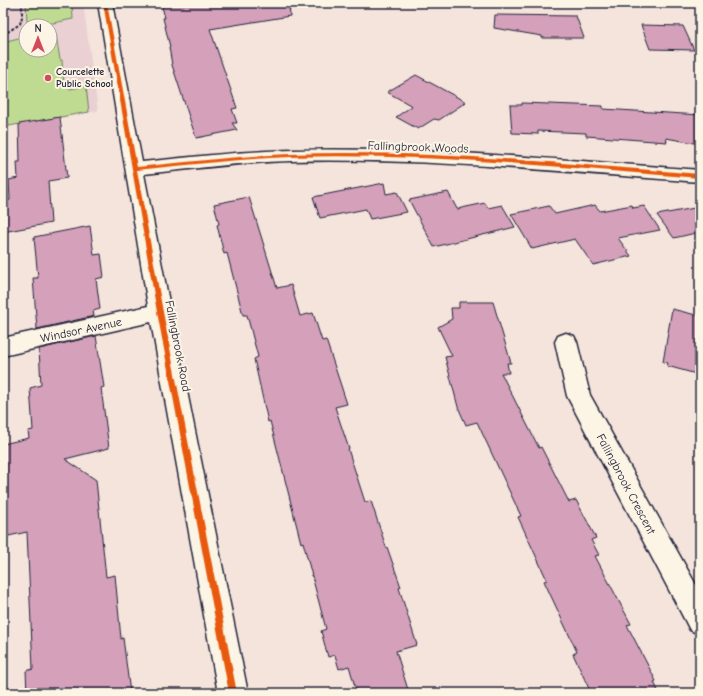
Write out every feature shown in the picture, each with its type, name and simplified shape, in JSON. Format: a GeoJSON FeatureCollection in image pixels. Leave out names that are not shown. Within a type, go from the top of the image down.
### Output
{"type":"FeatureCollection","features":[{"type":"Feature","properties":{"kind":"street","name":"Fallingbrook Road"},"geometry":{"type":"LineString","coordinates":[[105,3],[160,312],[233,693]]}},
{"type":"Feature","properties":{"kind":"street","name":"Fallingbrook Woods"},"geometry":{"type":"LineString","coordinates":[[135,169],[241,159],[313,155],[454,158],[700,176]]}},
{"type":"Feature","properties":{"kind":"street","name":"Windsor Avenue"},"geometry":{"type":"LineString","coordinates":[[3,347],[160,312]]}},
{"type":"Feature","properties":{"kind":"street","name":"Fallingbrook Crescent"},"geometry":{"type":"LineString","coordinates":[[566,342],[579,396],[700,620]]}},
{"type":"Feature","properties":{"kind":"path"},"geometry":{"type":"LineString","coordinates":[[3,35],[18,28],[21,24],[22,3]]}},
{"type":"Feature","properties":{"kind":"shaded area","name":"Courcelette Public School"},"geometry":{"type":"Polygon","coordinates":[[[3,3],[83,3],[98,111],[3,127],[3,3]]]}},
{"type":"Feature","properties":{"kind":"green space"},"geometry":{"type":"Polygon","coordinates":[[[26,3],[72,3],[73,19],[58,22],[58,18],[27,18],[26,3]]]}},
{"type":"Feature","properties":{"kind":"green space"},"geometry":{"type":"Polygon","coordinates":[[[18,38],[18,58],[58,58],[58,48],[60,60],[62,60],[64,87],[70,89],[86,86],[89,112],[3,127],[3,42],[18,38]]]}},
{"type":"Feature","properties":{"kind":"building"},"geometry":{"type":"Polygon","coordinates":[[[161,3],[289,3],[290,16],[210,29],[237,108],[232,109],[237,123],[232,123],[237,130],[196,138],[172,65],[170,47],[163,18],[165,18],[161,3]]]}},
{"type":"Feature","properties":{"kind":"building"},"geometry":{"type":"Polygon","coordinates":[[[495,15],[576,16],[584,38],[542,38],[542,36],[494,28],[495,15]]]}},
{"type":"Feature","properties":{"kind":"building"},"geometry":{"type":"Polygon","coordinates":[[[641,25],[683,26],[694,50],[650,49],[641,25]]]}},
{"type":"Feature","properties":{"kind":"building"},"geometry":{"type":"Polygon","coordinates":[[[416,75],[466,102],[439,120],[434,119],[418,129],[396,117],[412,106],[387,92],[416,75]]]}},
{"type":"Feature","properties":{"kind":"building"},"geometry":{"type":"Polygon","coordinates":[[[522,103],[603,106],[603,109],[700,115],[700,144],[666,138],[667,142],[586,136],[586,133],[538,131],[538,134],[512,133],[510,105],[522,105],[522,103]]]}},
{"type":"Feature","properties":{"kind":"building"},"geometry":{"type":"Polygon","coordinates":[[[60,117],[67,178],[48,181],[51,223],[3,232],[3,201],[10,200],[9,180],[18,178],[17,162],[20,162],[19,124],[60,117]]]}},
{"type":"Feature","properties":{"kind":"building"},"geometry":{"type":"Polygon","coordinates":[[[384,183],[386,194],[397,192],[407,212],[370,219],[366,209],[320,218],[313,197],[384,183]]]}},
{"type":"Feature","properties":{"kind":"building"},"geometry":{"type":"Polygon","coordinates":[[[448,192],[457,209],[485,203],[488,208],[502,205],[515,227],[434,247],[409,200],[448,192]]]}},
{"type":"Feature","properties":{"kind":"building"},"geometry":{"type":"Polygon","coordinates":[[[249,197],[277,288],[291,285],[300,316],[313,313],[322,341],[326,340],[347,404],[335,407],[365,502],[371,501],[401,587],[399,588],[417,645],[396,651],[409,693],[357,693],[349,666],[339,669],[335,655],[328,657],[321,631],[326,629],[303,542],[301,543],[270,421],[268,422],[254,359],[258,357],[247,315],[243,315],[227,253],[224,254],[217,225],[219,224],[214,204],[249,197]]]}},
{"type":"Feature","properties":{"kind":"building"},"geometry":{"type":"Polygon","coordinates":[[[595,205],[600,211],[632,205],[633,208],[644,206],[660,230],[618,238],[631,256],[593,265],[575,239],[532,249],[511,214],[549,206],[555,214],[595,205]]]}},
{"type":"Feature","properties":{"kind":"building"},"geometry":{"type":"Polygon","coordinates":[[[700,207],[700,232],[674,238],[657,215],[700,207]]]}},
{"type":"Feature","properties":{"kind":"building"},"geometry":{"type":"Polygon","coordinates":[[[90,226],[94,255],[101,254],[104,277],[96,279],[100,309],[93,311],[94,316],[37,329],[33,278],[38,278],[34,237],[90,226]]]}},
{"type":"Feature","properties":{"kind":"building"},"geometry":{"type":"Polygon","coordinates":[[[459,302],[493,302],[511,363],[507,363],[509,373],[501,373],[539,448],[541,447],[569,502],[576,500],[596,538],[591,540],[599,555],[595,556],[631,624],[627,625],[656,681],[654,682],[659,693],[591,693],[573,654],[577,652],[544,581],[547,580],[518,517],[521,516],[477,422],[466,425],[458,407],[445,357],[452,356],[438,327],[452,319],[451,308],[459,308],[459,302]]]}},
{"type":"Feature","properties":{"kind":"building"},"geometry":{"type":"Polygon","coordinates":[[[672,309],[700,316],[700,375],[667,366],[668,363],[663,362],[672,309]]]}},
{"type":"Feature","properties":{"kind":"building"},"geometry":{"type":"Polygon","coordinates":[[[96,336],[104,387],[101,388],[109,448],[65,459],[96,480],[106,577],[115,575],[121,639],[123,638],[130,693],[27,693],[26,671],[33,669],[27,532],[4,537],[3,444],[29,438],[28,431],[33,430],[30,388],[41,385],[39,349],[96,336]]]}},
{"type":"Feature","properties":{"kind":"cycle path"},"geometry":{"type":"LineString","coordinates":[[105,3],[160,312],[233,693]]}},
{"type":"Feature","properties":{"kind":"cycle path"},"geometry":{"type":"LineString","coordinates":[[135,169],[269,156],[361,155],[458,158],[700,176]]}},
{"type":"Feature","properties":{"kind":"place","name":"Courcelette Public School"},"geometry":{"type":"Point","coordinates":[48,78]}}]}
